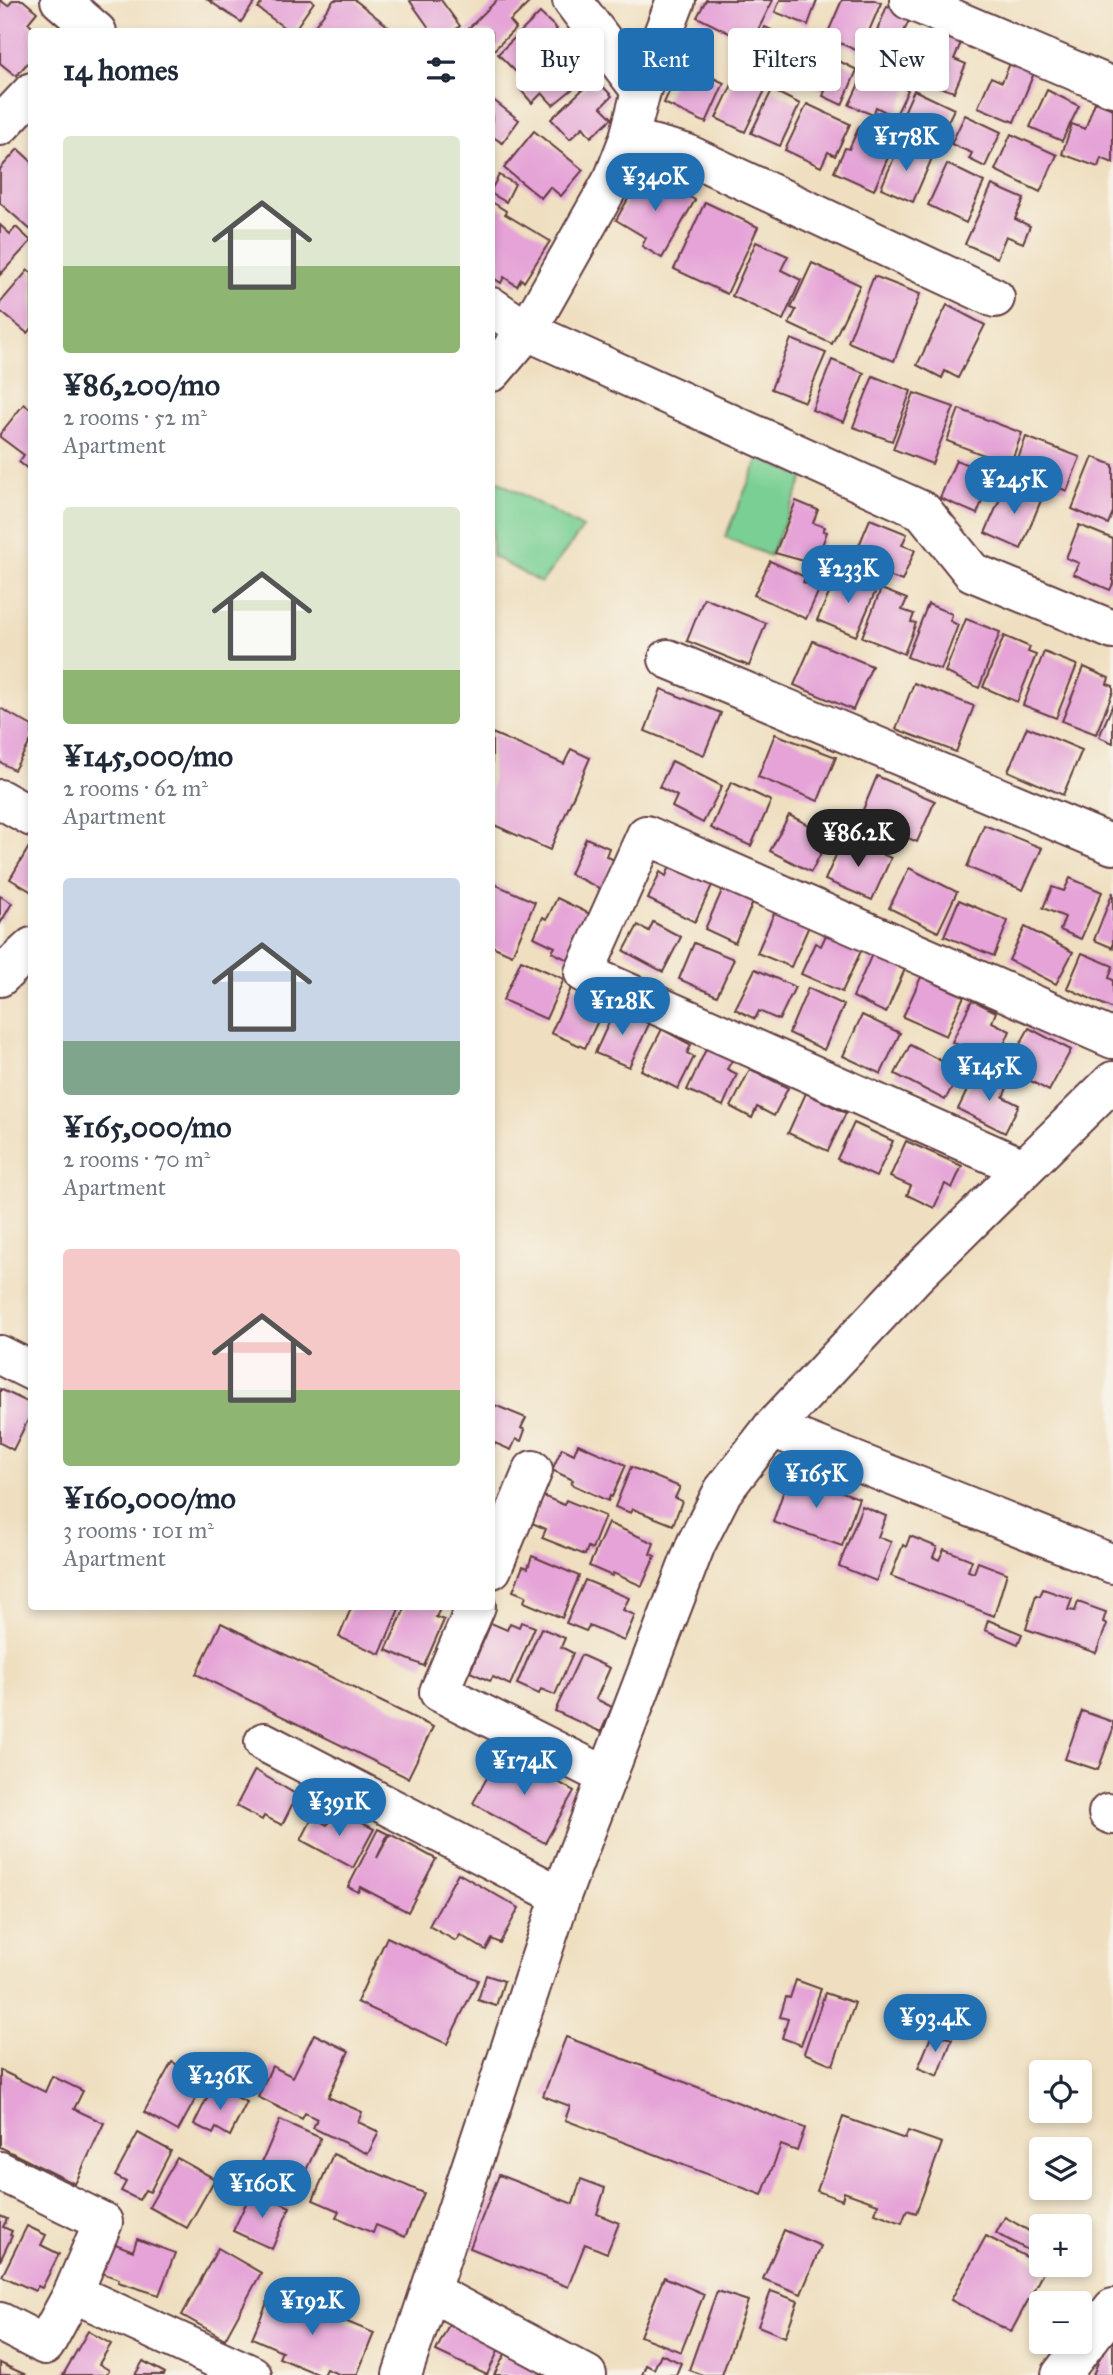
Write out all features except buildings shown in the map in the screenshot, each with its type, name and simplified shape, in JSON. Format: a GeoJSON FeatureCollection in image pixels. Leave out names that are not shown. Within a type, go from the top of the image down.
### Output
{"type":"FeatureCollection","features":[{"type":"Feature","properties":{"kind":"street"},"geometry":{"type":"LineString","coordinates":[[60,0],[90,28]]}},
{"type":"Feature","properties":{"kind":"street"},"geometry":{"type":"LineString","coordinates":[[572,0],[618,61]]}},
{"type":"Feature","properties":{"kind":"street"},"geometry":{"type":"LineString","coordinates":[[665,28],[676,0]]}},
{"type":"Feature","properties":{"kind":"street"},"geometry":{"type":"LineString","coordinates":[[909,0],[1113,87]]}},
{"type":"Feature","properties":{"kind":"street"},"geometry":{"type":"LineString","coordinates":[[495,368],[527,331],[614,177],[629,138],[641,91]]}},
{"type":"Feature","properties":{"kind":"street"},"geometry":{"type":"LineString","coordinates":[[0,126],[28,96]]}},
{"type":"Feature","properties":{"kind":"street"},"geometry":{"type":"LineString","coordinates":[[629,138],[685,153],[995,298]]}},
{"type":"Feature","properties":{"kind":"street"},"geometry":{"type":"LineString","coordinates":[[495,309],[527,331],[923,511],[972,572],[1113,630]]}},
{"type":"Feature","properties":{"kind":"street"},"geometry":{"type":"LineString","coordinates":[[668,659],[1113,845]]}},
{"type":"Feature","properties":{"kind":"street"},"geometry":{"type":"LineString","coordinates":[[0,799],[28,815]]}},
{"type":"Feature","properties":{"kind":"street"},"geometry":{"type":"LineString","coordinates":[[1023,1168],[584,973],[646,835],[1113,1039]]}},
{"type":"Feature","properties":{"kind":"street"},"geometry":{"type":"LineString","coordinates":[[0,977],[28,951]]}},
{"type":"Feature","properties":{"kind":"street"},"geometry":{"type":"LineString","coordinates":[[402,2375],[561,1896],[696,1544],[723,1492],[772,1428],[914,1277],[1113,1081]]}},
{"type":"Feature","properties":{"kind":"street"},"geometry":{"type":"LineString","coordinates":[[0,1355],[28,1369]]}},
{"type":"Feature","properties":{"kind":"street"},"geometry":{"type":"LineString","coordinates":[[772,1428],[1113,1564]]}},
{"type":"Feature","properties":{"kind":"street"},"geometry":{"type":"LineString","coordinates":[[495,1562],[533,1469]]}},
{"type":"Feature","properties":{"kind":"street"},"geometry":{"type":"LineString","coordinates":[[474,1610],[439,1692],[606,1776]]}},
{"type":"Feature","properties":{"kind":"street"},"geometry":{"type":"LineString","coordinates":[[264,1742],[561,1896]]}},
{"type":"Feature","properties":{"kind":"street"},"geometry":{"type":"LineString","coordinates":[[0,2171],[103,2222],[73,2293],[46,2345],[0,2322]]}},
{"type":"Feature","properties":{"kind":"street"},"geometry":{"type":"LineString","coordinates":[[431,2292],[587,2375]]}},
{"type":"Feature","properties":{"kind":"street"},"geometry":{"type":"LineString","coordinates":[[73,2293],[252,2375]]}},
{"type":"Feature","properties":{"kind":"street"},"geometry":{"type":"LineString","coordinates":[[1061,2375],[1113,2308]]}},
{"type":"Feature","properties":{"kind":"green space"},"geometry":{"type":"Polygon","coordinates":[[[759,458],[804,477],[770,556],[725,537],[759,458]]]}},
{"type":"Feature","properties":{"kind":"green space"},"geometry":{"type":"Polygon","coordinates":[[[495,480],[583,528],[541,583],[495,558],[495,480]]]}}]}
